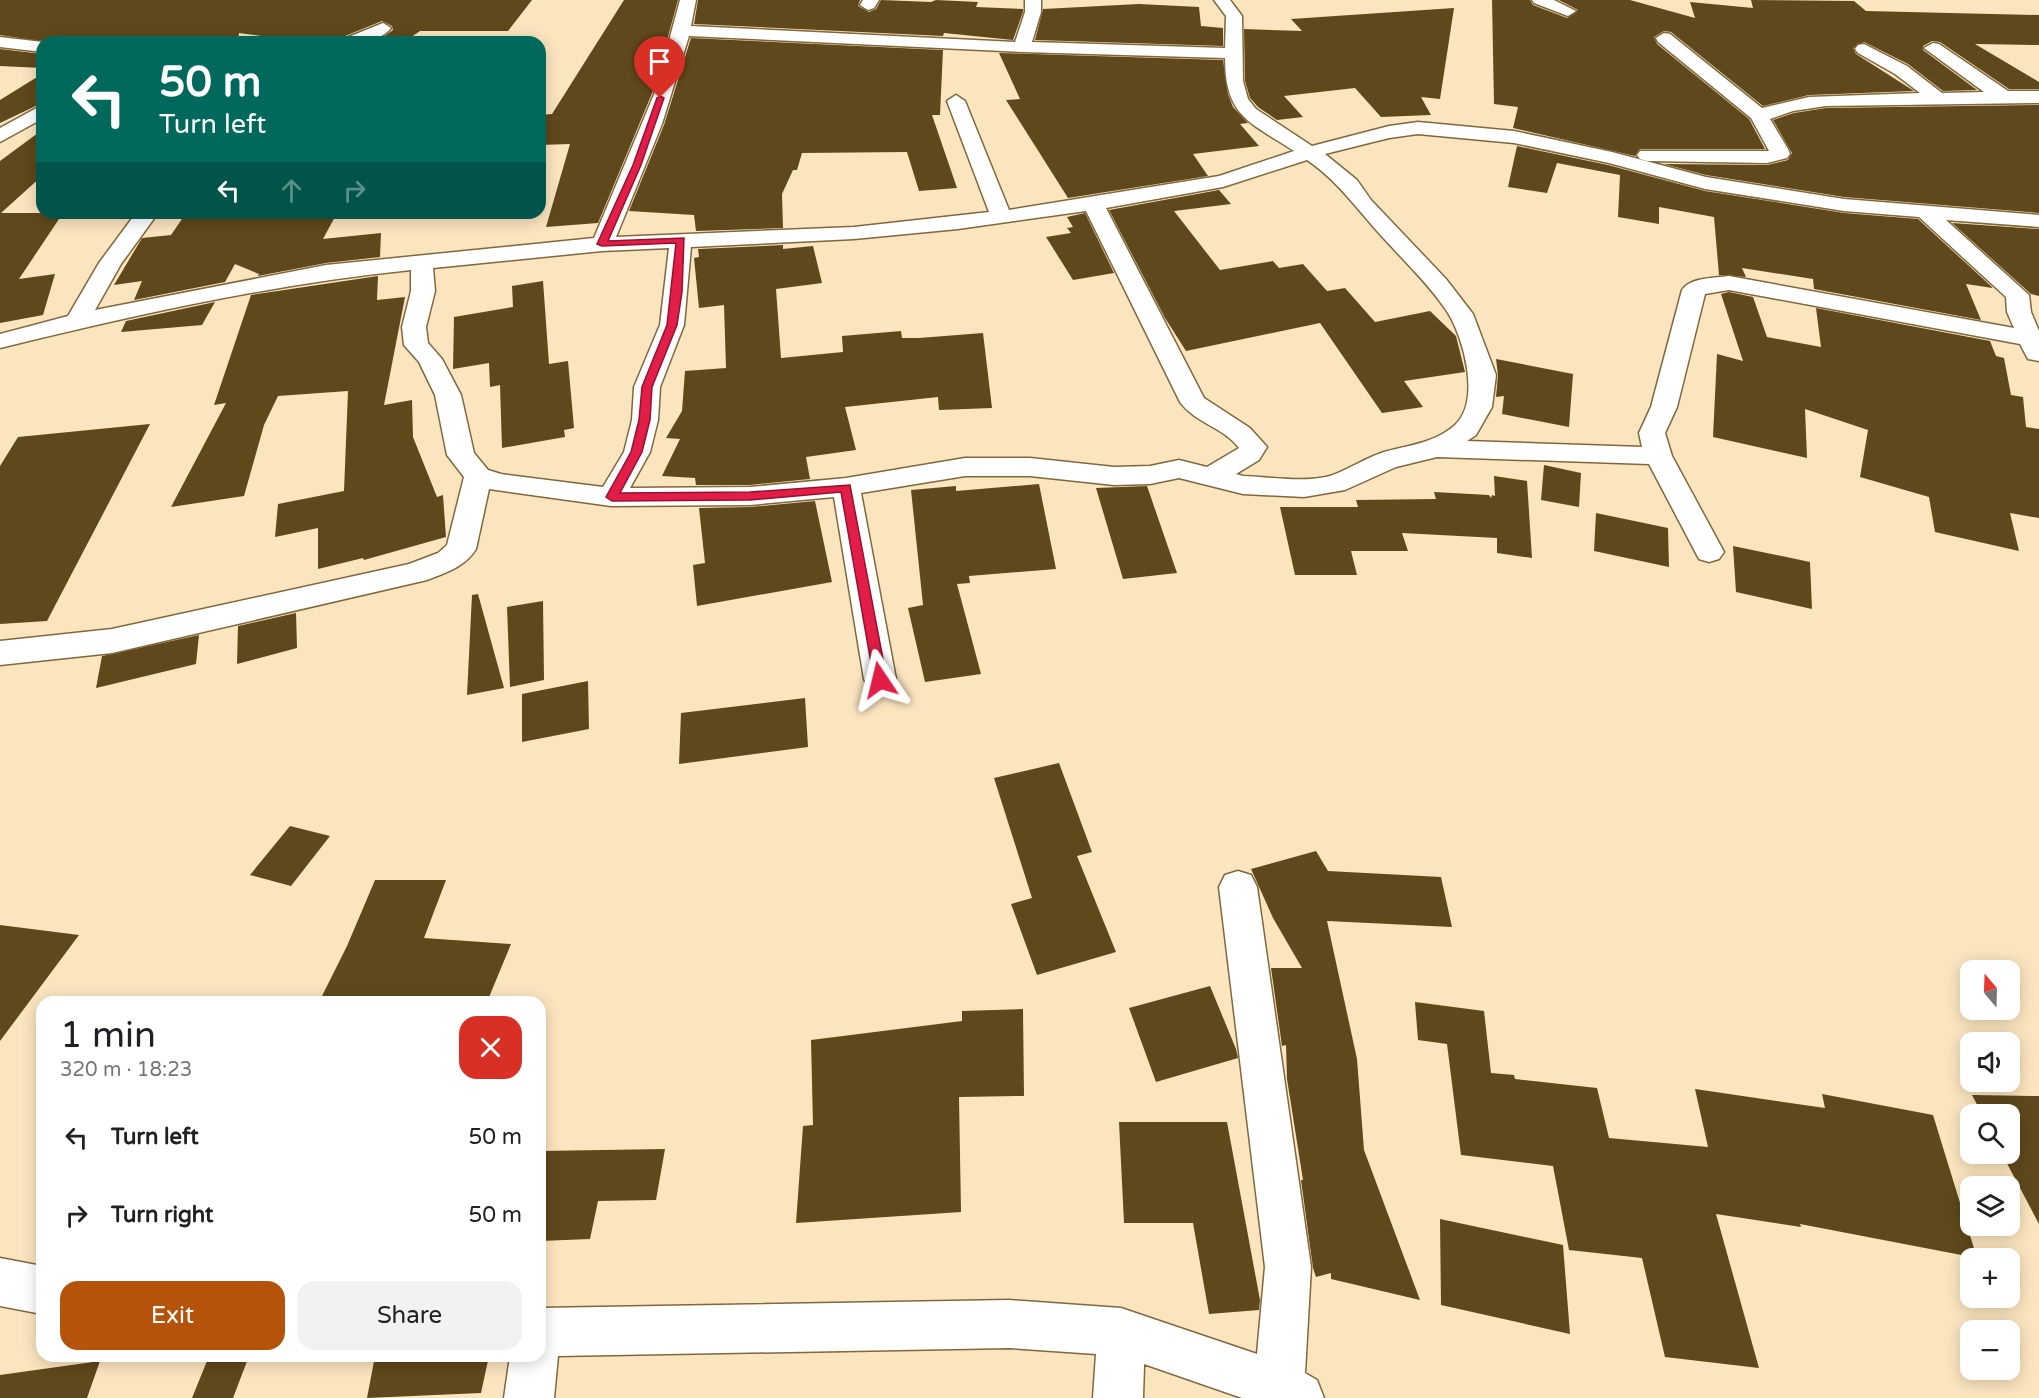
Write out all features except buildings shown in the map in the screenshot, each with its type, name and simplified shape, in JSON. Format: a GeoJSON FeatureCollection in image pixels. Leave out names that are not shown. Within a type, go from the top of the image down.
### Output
{"type":"FeatureCollection","features":[{"type":"Feature","properties":{"kind":"street"},"geometry":{"type":"LineString","coordinates":[[602,244],[637,165],[684,31],[688,0]]}},
{"type":"Feature","properties":{"kind":"street"},"geometry":{"type":"LineString","coordinates":[[1022,47],[1033,12],[1033,0]]}},
{"type":"Feature","properties":{"kind":"street"},"geometry":{"type":"LineString","coordinates":[[1222,0],[1234,16],[1234,81],[1239,100],[1249,113],[1310,152],[1350,184],[1363,204],[1438,284],[1461,314],[1483,375],[1479,407],[1467,429],[1437,449]]}},
{"type":"Feature","properties":{"kind":"street"},"geometry":{"type":"LineString","coordinates":[[1540,0],[1568,11]]}},
{"type":"Feature","properties":{"kind":"street"},"geometry":{"type":"LineString","coordinates":[[365,36],[383,28]]}},
{"type":"Feature","properties":{"kind":"street"},"geometry":{"type":"LineString","coordinates":[[684,31],[1022,47],[1234,53]]}},
{"type":"Feature","properties":{"kind":"street"},"geometry":{"type":"LineString","coordinates":[[1612,158],[1658,154],[1767,157],[1780,154],[1779,148],[1762,126],[1760,116],[1664,38]]}},
{"type":"Feature","properties":{"kind":"street"},"geometry":{"type":"LineString","coordinates":[[0,42],[36,46]]}},
{"type":"Feature","properties":{"kind":"street"},"geometry":{"type":"LineString","coordinates":[[1933,48],[2004,97]]}},
{"type":"Feature","properties":{"kind":"street"},"geometry":{"type":"LineString","coordinates":[[1864,49],[1901,70],[1939,99]]}},
{"type":"Feature","properties":{"kind":"street"},"geometry":{"type":"LineString","coordinates":[[1760,116],[1773,109],[1793,105],[2039,97]]}},
{"type":"Feature","properties":{"kind":"street"},"geometry":{"type":"LineString","coordinates":[[956,101],[1001,217]]}},
{"type":"Feature","properties":{"kind":"street"},"geometry":{"type":"LineString","coordinates":[[0,136],[36,115]]}},
{"type":"Feature","properties":{"kind":"street"},"geometry":{"type":"LineString","coordinates":[[0,341],[76,321],[326,272],[602,244],[854,232],[1001,217],[1093,204],[1223,181],[1310,152],[1389,132],[1428,128],[1514,137],[1612,158],[1705,183],[1845,205],[2039,221]]}},
{"type":"Feature","properties":{"kind":"street"},"geometry":{"type":"LineString","coordinates":[[1093,204],[1193,402],[1203,412],[1228,424],[1254,447],[1249,454],[1213,476]]}},
{"type":"Feature","properties":{"kind":"street"},"geometry":{"type":"LineString","coordinates":[[1925,212],[2018,295],[2019,312],[2034,347]]}},
{"type":"Feature","properties":{"kind":"street"},"geometry":{"type":"LineString","coordinates":[[76,321],[110,263],[143,219]]}},
{"type":"Feature","properties":{"kind":"street"},"geometry":{"type":"LineString","coordinates":[[612,497],[637,452],[645,420],[647,387],[672,325],[681,240]]}},
{"type":"Feature","properties":{"kind":"street"},"geometry":{"type":"LineString","coordinates":[[422,261],[423,291],[414,327],[416,345],[430,359],[448,395],[461,455],[478,476],[498,483],[612,497],[750,496],[846,488],[923,472],[965,467],[1030,467],[1114,476],[1150,475],[1179,469],[1243,485],[1314,487],[1352,478],[1386,461],[1411,453],[1437,449],[1569,451],[1658,456]]}},
{"type":"Feature","properties":{"kind":"street"},"geometry":{"type":"LineString","coordinates":[[1709,552],[1658,456],[1652,433],[1664,407],[1694,290],[1709,285],[1729,283],[2034,347]]}},
{"type":"Feature","properties":{"kind":"street"},"geometry":{"type":"LineString","coordinates":[[0,653],[112,641],[416,573],[448,560],[461,549],[478,476]]}},
{"type":"Feature","properties":{"kind":"street"},"geometry":{"type":"LineString","coordinates":[[846,488],[880,680]]}},
{"type":"Feature","properties":{"kind":"street"},"geometry":{"type":"LineString","coordinates":[[546,1332],[1009,1324],[1121,1332],[1289,1392],[1288,1267],[1238,887]]}},
{"type":"Feature","properties":{"kind":"street"},"geometry":{"type":"LineString","coordinates":[[0,1282],[36,1289]]}},
{"type":"Feature","properties":{"kind":"street"},"geometry":{"type":"LineString","coordinates":[[1118,1398],[1121,1332]]}},
{"type":"Feature","properties":{"kind":"street"},"geometry":{"type":"LineString","coordinates":[[529,1398],[533,1362]]}},
{"type":"Feature","properties":{"kind":"route"},"geometry":{"type":"LineString","coordinates":[[660,98],[637,165],[602,244],[681,240],[672,325],[647,387],[645,420],[637,452],[612,497],[750,496],[846,488],[880,680]]}}]}
